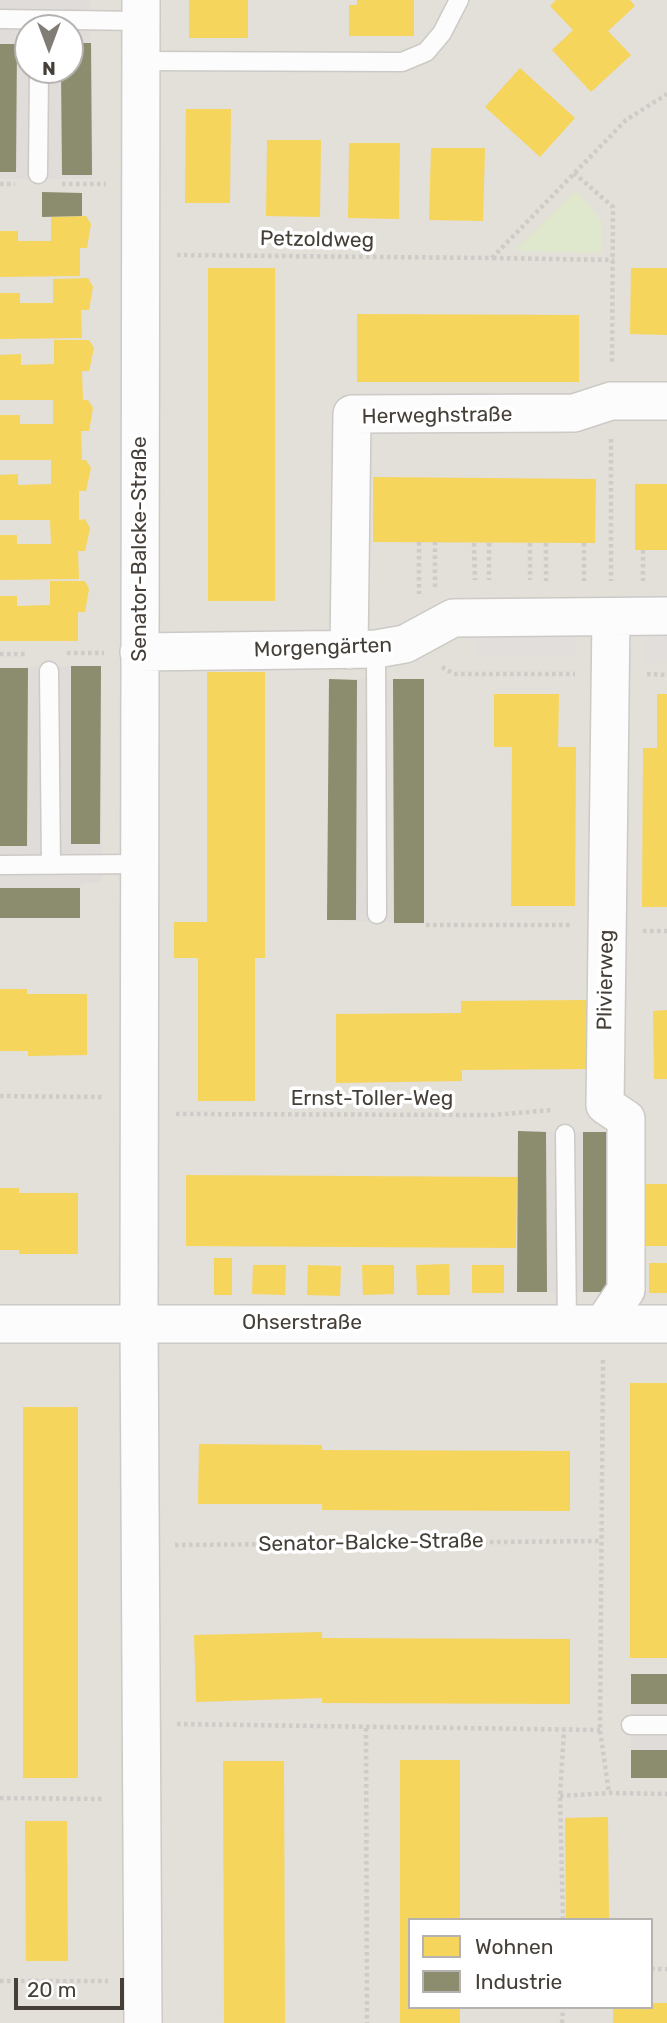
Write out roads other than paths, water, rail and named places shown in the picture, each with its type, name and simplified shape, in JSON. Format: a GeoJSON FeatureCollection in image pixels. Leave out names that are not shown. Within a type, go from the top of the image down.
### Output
{"type":"FeatureCollection","features":[{"type":"Feature","properties":{"kind":"street","name":"Senator-Balcke-Straße"},"geometry":{"type":"LineString","coordinates":[[141,10],[139,1323],[143,2023]]}},
{"type":"Feature","properties":{"kind":"street","name":"Herweghstraße"},"geometry":{"type":"LineString","coordinates":[[387,645],[352,414],[574,413],[611,401],[667,401]]}},
{"type":"Feature","properties":{"kind":"street","name":"Morgengärten"},"geometry":{"type":"LineString","coordinates":[[139,652],[387,645],[453,618],[667,616]]}},
{"type":"Feature","properties":{"kind":"street","name":"Plivierweg"},"geometry":{"type":"LineString","coordinates":[[603,1324],[626,1290],[626,1119],[605,1105],[611,617]]}},
{"type":"Feature","properties":{"kind":"street","name":"Ohserstraße"},"geometry":{"type":"LineString","coordinates":[[0,1324],[667,1324]]}},
{"type":"Feature","properties":{"kind":"lane"},"geometry":{"type":"LineString","coordinates":[[141,61],[402,62],[426,52],[442,33],[459,0]]}},
{"type":"Feature","properties":{"kind":"lane"},"geometry":{"type":"LineString","coordinates":[[84,18],[141,10]]}},
{"type":"Feature","properties":{"kind":"lane"},"geometry":{"type":"LineString","coordinates":[[38,84],[38,180]]}},
{"type":"Feature","properties":{"kind":"lane"},"geometry":{"type":"LineString","coordinates":[[377,914],[387,645]]}},
{"type":"Feature","properties":{"kind":"lane"},"geometry":{"type":"LineString","coordinates":[[49,671],[51,865]]}},
{"type":"Feature","properties":{"kind":"lane"},"geometry":{"type":"LineString","coordinates":[[0,865],[139,864]]}},
{"type":"Feature","properties":{"kind":"lane"},"geometry":{"type":"LineString","coordinates":[[565,1134],[567,1324]]}},
{"type":"Feature","properties":{"kind":"lane"},"geometry":{"type":"LineString","coordinates":[[631,1726],[667,1725]]}}]}
